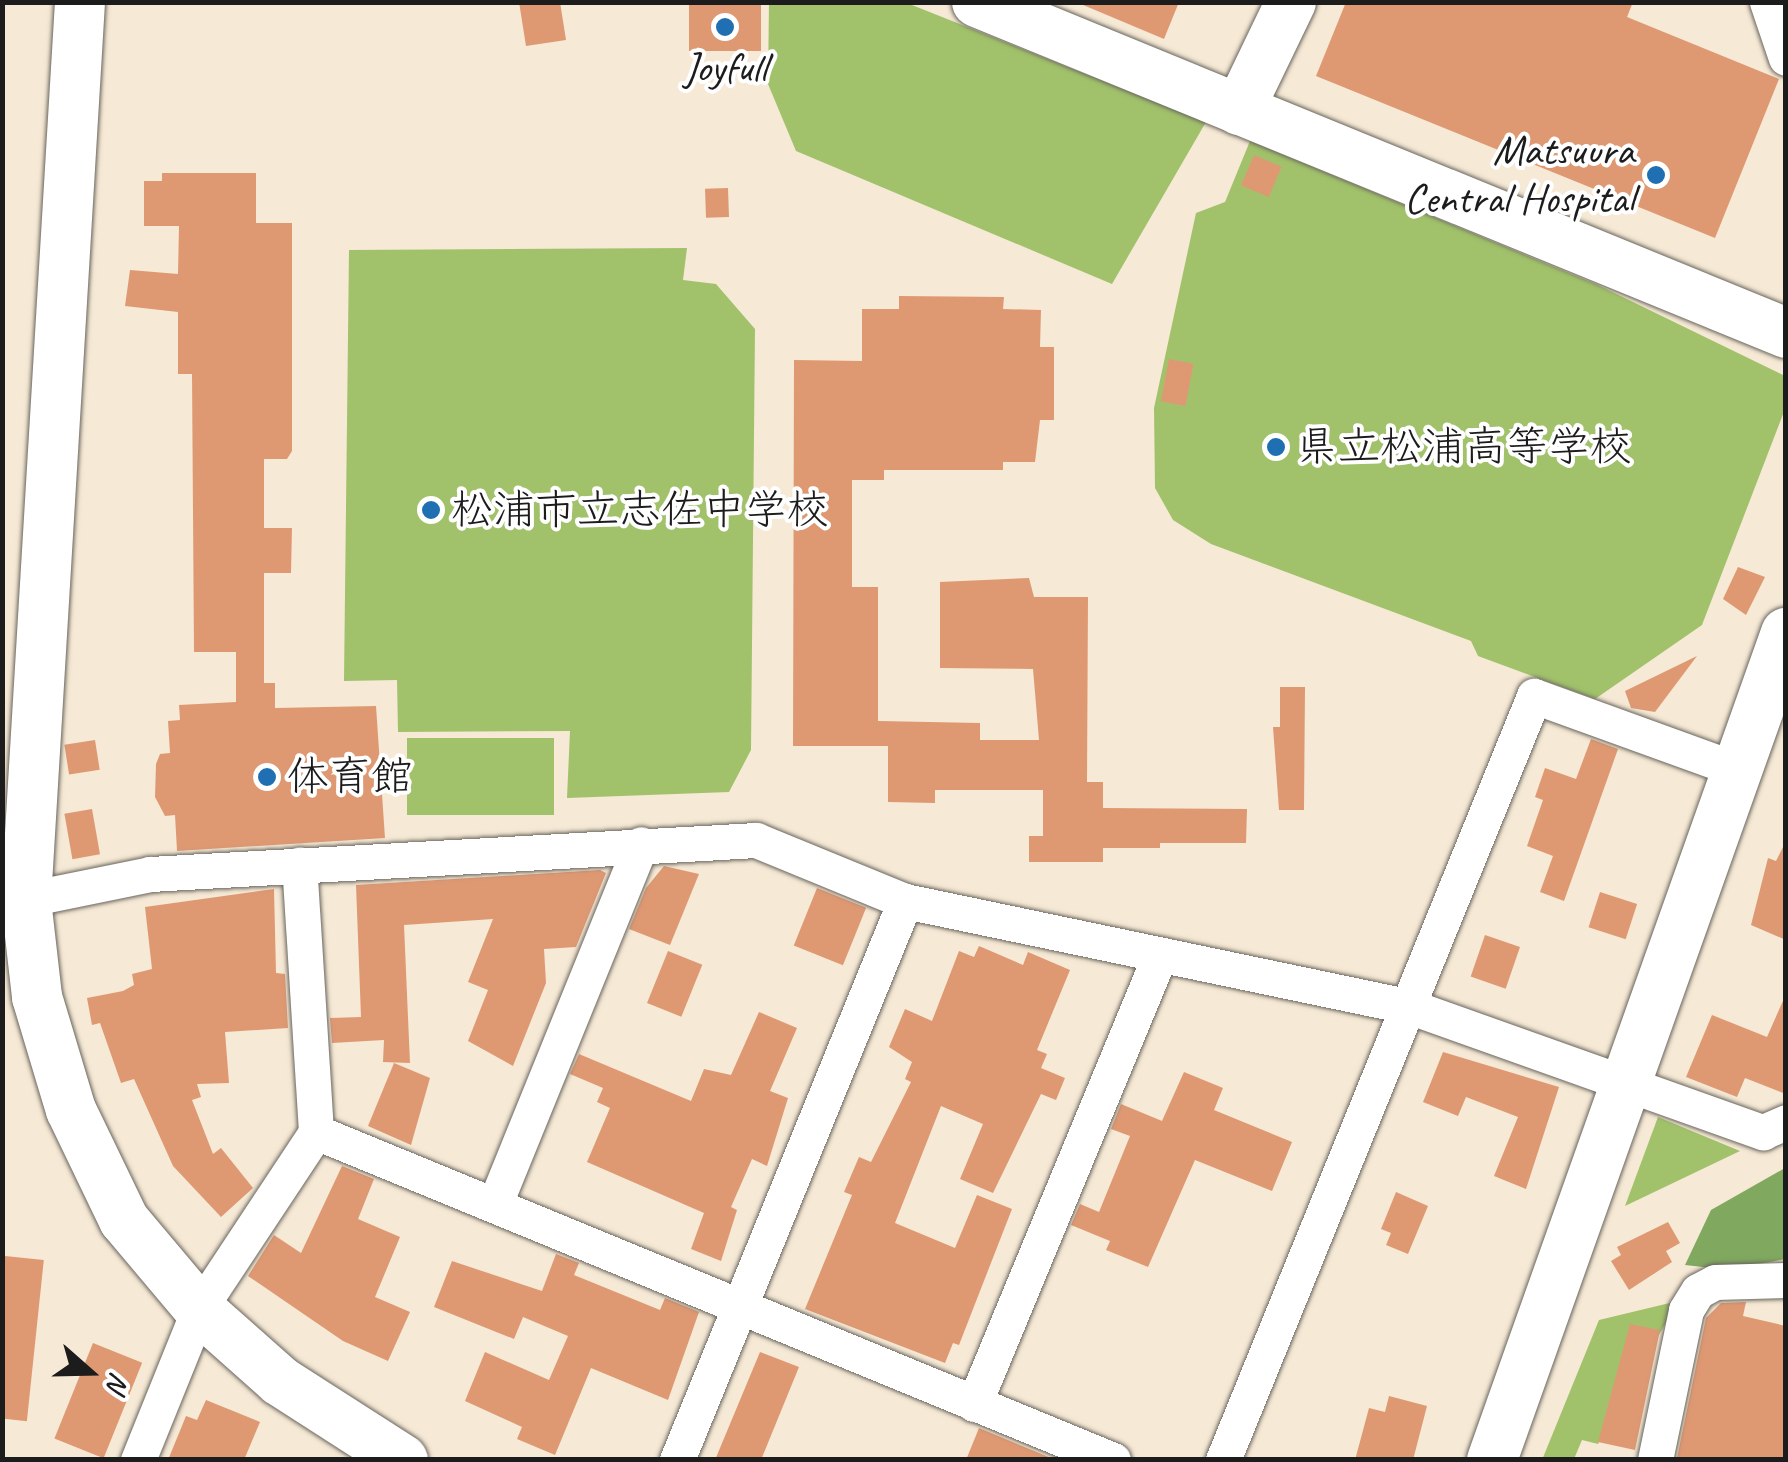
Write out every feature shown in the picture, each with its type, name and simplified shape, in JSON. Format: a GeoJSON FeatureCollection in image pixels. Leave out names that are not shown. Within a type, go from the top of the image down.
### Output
{"type":"FeatureCollection","features":[{"type":"Feature","properties":{"kind":"street"},"geometry":{"type":"LineString","coordinates":[[80,2],[14,902],[71,1110],[124,1220],[199,1309],[280,1381],[403,1460]]}},
{"type":"Feature","properties":{"kind":"street"},"geometry":{"type":"LineString","coordinates":[[977,2],[1786,334]]}},
{"type":"Feature","properties":{"kind":"street"},"geometry":{"type":"LineString","coordinates":[[1239,110],[1291,2]]}},
{"type":"Feature","properties":{"kind":"street"},"geometry":{"type":"LineString","coordinates":[[1767,2],[1786,58]]}},
{"type":"Feature","properties":{"kind":"street"},"geometry":{"type":"LineString","coordinates":[[1492,1460],[1786,633]]}},
{"type":"Feature","properties":{"kind":"street"},"geometry":{"type":"LineString","coordinates":[[1224,1460],[1534,696],[1736,768]]}},
{"type":"Feature","properties":{"kind":"street"},"geometry":{"type":"LineString","coordinates":[[14,902],[150,874],[756,840],[905,901],[1159,957],[1411,1006],[1762,1132],[1786,1122]]}},
{"type":"Feature","properties":{"kind":"street"},"geometry":{"type":"LineString","coordinates":[[496,1201],[641,844]]}},
{"type":"Feature","properties":{"kind":"street"},"geometry":{"type":"LineString","coordinates":[[138,1460],[199,1309],[316,1132],[299,865]]}},
{"type":"Feature","properties":{"kind":"street"},"geometry":{"type":"LineString","coordinates":[[677,1460],[905,901]]}},
{"type":"Feature","properties":{"kind":"street"},"geometry":{"type":"LineString","coordinates":[[974,1404],[1159,957]]}},
{"type":"Feature","properties":{"kind":"street"},"geometry":{"type":"LineString","coordinates":[[316,1132],[496,1201],[742,1308],[1113,1460]]}},
{"type":"Feature","properties":{"kind":"street"},"geometry":{"type":"LineString","coordinates":[[1654,1460],[1686,1310],[1698,1291],[1716,1282],[1786,1280]]}},
{"type":"Feature","properties":{"kind":"green space"},"geometry":{"type":"Polygon","coordinates":[[[769,3],[907,3],[1206,122],[1112,284],[796,151],[768,84],[769,3]]]}},
{"type":"Feature","properties":{"kind":"green space"},"geometry":{"type":"Polygon","coordinates":[[[1250,141],[1598,285],[1785,376],[1785,409],[1702,625],[1595,699],[1478,656],[1471,641],[1211,544],[1173,520],[1155,488],[1154,408],[1196,213],[1225,202],[1250,141]]]}},
{"type":"Feature","properties":{"kind":"green space"},"geometry":{"type":"Polygon","coordinates":[[[687,248],[683,280],[716,284],[755,329],[751,750],[729,792],[567,798],[570,731],[398,732],[397,680],[344,681],[349,250],[687,248]]]}},
{"type":"Feature","properties":{"kind":"green space"},"geometry":{"type":"Polygon","coordinates":[[[407,738],[554,738],[554,815],[407,815],[407,738]]]}},
{"type":"Feature","properties":{"kind":"green space"},"geometry":{"type":"Polygon","coordinates":[[[1658,1117],[1740,1151],[1625,1206],[1658,1117]]]}},
{"type":"Feature","properties":{"kind":"green space"},"geometry":{"type":"Polygon","coordinates":[[[1785,1168],[1785,1259],[1730,1270],[1685,1265],[1711,1210],[1785,1168]]]}},
{"type":"Feature","properties":{"kind":"green space"},"geometry":{"type":"Polygon","coordinates":[[[1678,1301],[1598,1444],[1582,1440],[1574,1459],[1542,1460],[1599,1320],[1678,1301]]]}},
{"type":"Feature","properties":{"kind":"building"},"geometry":{"type":"Polygon","coordinates":[[[519,2],[560,2],[566,40],[526,46],[519,2]]]}},
{"type":"Feature","properties":{"kind":"building","name":"Joyfull"},"geometry":{"type":"Polygon","coordinates":[[[689,2],[761,2],[761,51],[689,51],[689,2]]]}},
{"type":"Feature","properties":{"kind":"building"},"geometry":{"type":"Polygon","coordinates":[[[1076,2],[1179,2],[1164,39],[1076,2]]]}},
{"type":"Feature","properties":{"kind":"building","name":"Matsuura Central Hospital"},"geometry":{"type":"Polygon","coordinates":[[[1346,2],[1633,2],[1627,17],[1779,79],[1715,238],[1316,76],[1346,2]]]}},
{"type":"Feature","properties":{"kind":"building"},"geometry":{"type":"Polygon","coordinates":[[[1254,155],[1282,167],[1269,197],[1241,185],[1254,155]]]}},
{"type":"Feature","properties":{"kind":"building"},"geometry":{"type":"Polygon","coordinates":[[[162,173],[256,173],[256,223],[292,223],[292,451],[287,459],[264,459],[264,528],[292,528],[291,573],[264,573],[264,683],[275,683],[275,708],[376,706],[385,838],[177,851],[175,815],[165,816],[155,797],[156,764],[160,754],[170,753],[168,721],[180,720],[179,705],[236,702],[236,652],[194,652],[192,374],[178,374],[178,312],[125,306],[130,270],[178,274],[179,226],[144,226],[144,181],[162,181],[162,173]]]}},
{"type":"Feature","properties":{"kind":"building"},"geometry":{"type":"Polygon","coordinates":[[[728,188],[729,217],[706,218],[705,189],[728,188]]]}},
{"type":"Feature","properties":{"kind":"building"},"geometry":{"type":"Polygon","coordinates":[[[899,296],[1004,297],[1003,309],[1041,310],[1040,347],[1054,347],[1054,420],[1040,420],[1035,462],[1003,462],[1003,470],[884,470],[884,480],[852,480],[852,587],[878,587],[878,721],[980,723],[980,740],[1039,740],[1033,669],[940,668],[940,582],[1029,578],[1034,597],[1088,597],[1087,782],[1103,782],[1103,808],[1247,809],[1246,843],[1160,843],[1160,848],[1103,848],[1103,862],[1029,862],[1029,836],[1043,836],[1043,790],[935,790],[935,803],[888,802],[888,746],[793,746],[794,360],[862,361],[862,309],[899,309],[899,296]]]}},
{"type":"Feature","properties":{"kind":"building"},"geometry":{"type":"Polygon","coordinates":[[[1169,359],[1194,364],[1185,406],[1161,401],[1169,359]]]}},
{"type":"Feature","properties":{"kind":"building"},"geometry":{"type":"Polygon","coordinates":[[[1738,567],[1765,577],[1746,615],[1723,599],[1738,567]]]}},
{"type":"Feature","properties":{"kind":"building"},"geometry":{"type":"Polygon","coordinates":[[[1697,656],[1655,712],[1631,708],[1625,691],[1697,656]]]}},
{"type":"Feature","properties":{"kind":"building"},"geometry":{"type":"Polygon","coordinates":[[[1280,687],[1305,687],[1304,810],[1279,810],[1273,727],[1280,727],[1280,687]]]}},
{"type":"Feature","properties":{"kind":"building"},"geometry":{"type":"Polygon","coordinates":[[[1591,739],[1618,749],[1564,901],[1540,892],[1553,856],[1527,846],[1543,800],[1535,797],[1545,768],[1576,779],[1591,739]]]}},
{"type":"Feature","properties":{"kind":"building"},"geometry":{"type":"Polygon","coordinates":[[[95,740],[100,770],[69,774],[64,745],[95,740]]]}},
{"type":"Feature","properties":{"kind":"building"},"geometry":{"type":"Polygon","coordinates":[[[92,809],[100,854],[72,859],[64,814],[92,809]]]}},
{"type":"Feature","properties":{"kind":"building"},"geometry":{"type":"Polygon","coordinates":[[[1786,841],[1786,940],[1751,925],[1768,858],[1776,861],[1786,841]]]}},
{"type":"Feature","properties":{"kind":"building"},"geometry":{"type":"Polygon","coordinates":[[[664,866],[699,874],[670,945],[629,929],[646,888],[664,866]]]}},
{"type":"Feature","properties":{"kind":"building"},"geometry":{"type":"Polygon","coordinates":[[[600,870],[606,873],[576,947],[544,949],[546,983],[513,1066],[468,1041],[488,990],[468,982],[493,919],[404,925],[410,1063],[383,1062],[384,1040],[332,1043],[330,1018],[361,1017],[356,885],[600,870]]]}},
{"type":"Feature","properties":{"kind":"building"},"geometry":{"type":"Polygon","coordinates":[[[817,888],[866,908],[843,965],[794,945],[817,888]]]}},
{"type":"Feature","properties":{"kind":"building"},"geometry":{"type":"Polygon","coordinates":[[[274,889],[276,973],[285,974],[288,1028],[225,1032],[229,1083],[197,1084],[201,1097],[192,1100],[213,1154],[221,1148],[253,1188],[221,1217],[173,1166],[134,1079],[121,1083],[100,1023],[92,1025],[87,998],[123,991],[134,985],[132,974],[152,969],[145,907],[274,889]]]}},
{"type":"Feature","properties":{"kind":"building"},"geometry":{"type":"Polygon","coordinates":[[[1600,892],[1637,904],[1626,939],[1589,927],[1600,892]]]}},
{"type":"Feature","properties":{"kind":"building"},"geometry":{"type":"Polygon","coordinates":[[[1485,935],[1520,947],[1506,989],[1471,977],[1485,935]]]}},
{"type":"Feature","properties":{"kind":"building"},"geometry":{"type":"Polygon","coordinates":[[[979,946],[1023,965],[1028,952],[1070,970],[1037,1050],[1047,1054],[1041,1068],[1065,1078],[1056,1100],[1041,1094],[993,1193],[960,1179],[983,1124],[941,1106],[895,1223],[955,1248],[977,1195],[1012,1209],[959,1345],[953,1343],[945,1363],[805,1309],[852,1195],[844,1192],[859,1157],[871,1162],[911,1082],[905,1079],[912,1062],[889,1047],[905,1009],[932,1021],[959,951],[974,957],[979,946]]]}},
{"type":"Feature","properties":{"kind":"building"},"geometry":{"type":"Polygon","coordinates":[[[668,951],[702,965],[681,1017],[647,1003],[668,951]]]}},
{"type":"Feature","properties":{"kind":"building"},"geometry":{"type":"Polygon","coordinates":[[[1786,994],[1786,1094],[1745,1078],[1737,1097],[1686,1077],[1712,1015],[1767,1037],[1786,994]]]}},
{"type":"Feature","properties":{"kind":"building"},"geometry":{"type":"Polygon","coordinates":[[[759,1012],[797,1028],[770,1091],[788,1098],[767,1166],[752,1159],[731,1207],[737,1210],[721,1261],[691,1249],[704,1213],[587,1162],[610,1108],[597,1102],[603,1088],[570,1074],[579,1054],[691,1101],[704,1069],[731,1075],[759,1012]]]}},
{"type":"Feature","properties":{"kind":"building"},"geometry":{"type":"Polygon","coordinates":[[[1443,1052],[1559,1087],[1526,1189],[1494,1176],[1518,1117],[1466,1097],[1458,1116],[1423,1102],[1443,1052]]]}},
{"type":"Feature","properties":{"kind":"building"},"geometry":{"type":"Polygon","coordinates":[[[394,1063],[430,1078],[411,1145],[368,1126],[394,1063]]]}},
{"type":"Feature","properties":{"kind":"building"},"geometry":{"type":"Polygon","coordinates":[[[1184,1072],[1223,1088],[1214,1110],[1292,1142],[1272,1191],[1195,1160],[1148,1267],[1106,1250],[1110,1241],[1071,1225],[1080,1204],[1099,1212],[1130,1136],[1111,1129],[1121,1104],[1162,1121],[1184,1072]]]}},
{"type":"Feature","properties":{"kind":"building"},"geometry":{"type":"Polygon","coordinates":[[[342,1166],[374,1179],[358,1219],[400,1237],[375,1297],[410,1312],[388,1361],[343,1341],[248,1276],[274,1235],[301,1253],[342,1166]]]}},
{"type":"Feature","properties":{"kind":"building"},"geometry":{"type":"Polygon","coordinates":[[[1396,1192],[1428,1206],[1408,1254],[1386,1245],[1391,1233],[1381,1229],[1396,1192]]]}},
{"type":"Feature","properties":{"kind":"building"},"geometry":{"type":"Polygon","coordinates":[[[1668,1222],[1680,1243],[1666,1251],[1672,1262],[1629,1290],[1611,1261],[1621,1255],[1617,1247],[1668,1222]]]}},
{"type":"Feature","properties":{"kind":"building"},"geometry":{"type":"Polygon","coordinates":[[[556,1254],[579,1263],[574,1275],[660,1310],[665,1298],[699,1312],[668,1400],[591,1368],[555,1455],[517,1439],[522,1427],[465,1401],[485,1352],[549,1380],[568,1336],[523,1317],[514,1339],[434,1307],[452,1261],[542,1291],[556,1254]]]}},
{"type":"Feature","properties":{"kind":"building"},"geometry":{"type":"Polygon","coordinates":[[[5,1256],[44,1260],[27,1421],[2,1419],[5,1256]]]}},
{"type":"Feature","properties":{"kind":"building"},"geometry":{"type":"Polygon","coordinates":[[[1746,1302],[1743,1316],[1786,1326],[1786,1460],[1677,1458],[1706,1318],[1721,1303],[1746,1302]]]}},
{"type":"Feature","properties":{"kind":"building"},"geometry":{"type":"Polygon","coordinates":[[[1630,1324],[1660,1330],[1635,1450],[1598,1442],[1630,1324]]]}},
{"type":"Feature","properties":{"kind":"building"},"geometry":{"type":"Polygon","coordinates":[[[93,1343],[142,1363],[104,1458],[54,1438],[93,1343]]]}},
{"type":"Feature","properties":{"kind":"building"},"geometry":{"type":"Polygon","coordinates":[[[760,1352],[799,1367],[761,1460],[715,1460],[760,1352]]]}},
{"type":"Feature","properties":{"kind":"building"},"geometry":{"type":"Polygon","coordinates":[[[1389,1396],[1427,1406],[1413,1460],[1355,1460],[1369,1408],[1385,1412],[1389,1396]]]}},
{"type":"Feature","properties":{"kind":"building"},"geometry":{"type":"Polygon","coordinates":[[[206,1400],[260,1422],[244,1460],[168,1460],[186,1416],[197,1420],[206,1400]]]}},
{"type":"Feature","properties":{"kind":"building"},"geometry":{"type":"Polygon","coordinates":[[[979,1428],[1051,1458],[966,1460],[979,1428]]]}},
{"type":"Feature","properties":{"kind":"place","name":"Joyfull"},"geometry":{"type":"Point","coordinates":[725,27]}},
{"type":"Feature","properties":{"kind":"place","name":"Matsuura Central Hospital"},"geometry":{"type":"Point","coordinates":[1656,175]}},
{"type":"Feature","properties":{"kind":"place","name":"県立松浦高等学校"},"geometry":{"type":"Point","coordinates":[1276,447]}},
{"type":"Feature","properties":{"kind":"place","name":"松浦市立志佐中学校"},"geometry":{"type":"Point","coordinates":[431,510]}},
{"type":"Feature","properties":{"kind":"place","name":"体育館"},"geometry":{"type":"Point","coordinates":[267,777]}}]}
